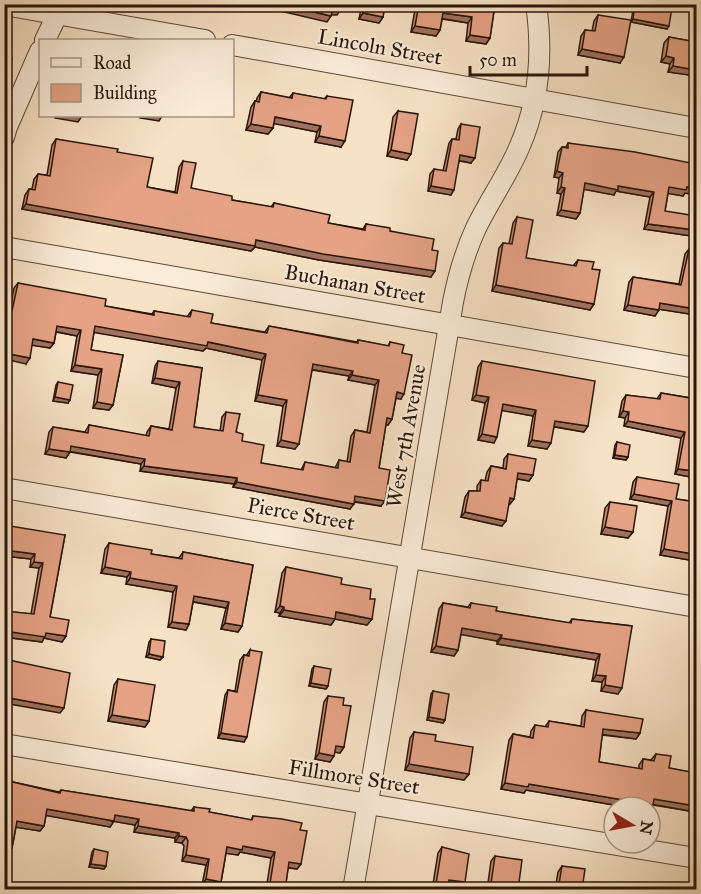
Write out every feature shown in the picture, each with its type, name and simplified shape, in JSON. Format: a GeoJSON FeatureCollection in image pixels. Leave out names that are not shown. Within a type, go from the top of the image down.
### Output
{"type":"FeatureCollection","features":[{"type":"Feature","properties":{"kind":"street","name":"West 7th Avenue"},"geometry":{"type":"LineString","coordinates":[[353,890],[449,325],[466,251],[521,145],[534,99],[540,47],[536,4]]}},
{"type":"Feature","properties":{"kind":"street"},"geometry":{"type":"LineString","coordinates":[[4,5],[59,9],[200,39]]}},
{"type":"Feature","properties":{"kind":"street"},"geometry":{"type":"LineString","coordinates":[[45,39],[59,9]]}},
{"type":"Feature","properties":{"kind":"street","name":"Lincoln Street"},"geometry":{"type":"LineString","coordinates":[[234,45],[696,128]]}},
{"type":"Feature","properties":{"kind":"street"},"geometry":{"type":"LineString","coordinates":[[4,137],[39,53]]}},
{"type":"Feature","properties":{"kind":"street","name":"Buchanan Street"},"geometry":{"type":"LineString","coordinates":[[4,247],[696,368]]}},
{"type":"Feature","properties":{"kind":"street","name":"Pierce Street"},"geometry":{"type":"LineString","coordinates":[[4,488],[696,607]]}},
{"type":"Feature","properties":{"kind":"street","name":"Fillmore Street"},"geometry":{"type":"LineString","coordinates":[[4,744],[696,858]]}},
{"type":"Feature","properties":{"kind":"building"},"geometry":{"type":"Polygon","coordinates":[[[281,4],[342,4],[341,9],[333,9],[331,16],[281,4]]]}},
{"type":"Feature","properties":{"kind":"building"},"geometry":{"type":"Polygon","coordinates":[[[365,4],[385,4],[383,17],[363,13],[365,4]]]}},
{"type":"Feature","properties":{"kind":"building"},"geometry":{"type":"Polygon","coordinates":[[[419,4],[495,4],[490,38],[470,35],[472,17],[443,13],[440,30],[415,26],[419,4]]]}},
{"type":"Feature","properties":{"kind":"building"},"geometry":{"type":"Polygon","coordinates":[[[635,4],[672,7],[669,26],[633,19],[635,4]]]}},
{"type":"Feature","properties":{"kind":"building"},"geometry":{"type":"Polygon","coordinates":[[[598,15],[631,20],[624,57],[582,49],[585,30],[595,31],[598,15]]]}},
{"type":"Feature","properties":{"kind":"building"},"geometry":{"type":"Polygon","coordinates":[[[669,37],[696,42],[696,70],[673,66],[674,58],[666,56],[669,37]]]}},
{"type":"Feature","properties":{"kind":"building"},"geometry":{"type":"Polygon","coordinates":[[[4,43],[8,43],[5,57],[12,58],[9,74],[4,73],[4,43]]]}},
{"type":"Feature","properties":{"kind":"building"},"geometry":{"type":"Polygon","coordinates":[[[261,92],[292,98],[293,93],[326,99],[327,96],[353,100],[345,141],[319,136],[321,126],[275,117],[273,128],[251,124],[255,101],[259,102],[261,92]]]}},
{"type":"Feature","properties":{"kind":"building"},"geometry":{"type":"Polygon","coordinates":[[[398,111],[418,114],[411,154],[391,150],[398,111]]]}},
{"type":"Feature","properties":{"kind":"building"},"geometry":{"type":"Polygon","coordinates":[[[461,124],[480,127],[475,158],[460,155],[454,190],[431,186],[434,169],[446,171],[452,139],[459,140],[461,124]]]}},
{"type":"Feature","properties":{"kind":"building"},"geometry":{"type":"Polygon","coordinates":[[[56,139],[118,149],[117,152],[153,158],[147,187],[177,193],[183,161],[196,163],[191,188],[232,196],[232,200],[273,207],[274,203],[330,215],[328,223],[365,230],[366,224],[434,239],[432,250],[438,251],[435,271],[323,254],[256,240],[255,246],[26,204],[29,189],[35,190],[38,174],[50,176],[56,139]]]}},
{"type":"Feature","properties":{"kind":"building"},"geometry":{"type":"Polygon","coordinates":[[[568,143],[635,152],[691,163],[690,169],[696,170],[696,189],[669,187],[665,211],[696,216],[695,230],[648,224],[654,192],[618,186],[618,190],[585,183],[580,213],[561,210],[565,188],[561,187],[563,173],[557,171],[562,147],[568,148],[568,143]]]}},
{"type":"Feature","properties":{"kind":"building"},"geometry":{"type":"Polygon","coordinates":[[[517,217],[533,220],[526,258],[576,266],[578,260],[594,262],[592,269],[600,270],[594,304],[496,285],[503,243],[512,244],[517,217]]]}},
{"type":"Feature","properties":{"kind":"building"},"geometry":{"type":"Polygon","coordinates":[[[689,249],[696,251],[696,309],[660,303],[659,310],[628,305],[633,277],[681,285],[689,249]]]}},
{"type":"Feature","properties":{"kind":"building"},"geometry":{"type":"Polygon","coordinates":[[[18,283],[106,299],[105,306],[154,315],[154,311],[190,317],[192,310],[213,314],[211,323],[267,333],[269,326],[358,343],[358,340],[389,346],[390,342],[404,345],[402,353],[412,355],[404,394],[397,392],[392,419],[387,418],[379,468],[390,470],[385,501],[355,496],[354,504],[237,482],[237,478],[144,466],[145,459],[71,446],[70,452],[49,449],[53,427],[88,433],[89,425],[149,436],[151,426],[172,430],[180,382],[155,378],[158,361],[202,368],[194,427],[223,431],[226,412],[240,414],[236,432],[243,434],[242,441],[264,445],[261,463],[303,470],[305,462],[338,468],[339,460],[350,462],[355,430],[370,433],[379,380],[352,375],[353,371],[313,364],[299,444],[281,440],[287,400],[258,395],[266,354],[208,342],[207,346],[95,326],[91,350],[123,355],[113,405],[97,402],[102,369],[75,365],[81,330],[57,326],[54,343],[33,339],[30,358],[4,353],[4,310],[12,311],[18,283]]]}},
{"type":"Feature","properties":{"kind":"building"},"geometry":{"type":"Polygon","coordinates":[[[482,361],[595,381],[588,426],[555,421],[551,443],[532,440],[536,410],[503,404],[497,437],[482,434],[489,397],[476,395],[482,361]]]}},
{"type":"Feature","properties":{"kind":"building"},"geometry":{"type":"Polygon","coordinates":[[[58,382],[73,385],[70,400],[55,397],[58,382]]]}},
{"type":"Feature","properties":{"kind":"building"},"geometry":{"type":"Polygon","coordinates":[[[661,393],[696,399],[694,471],[678,469],[685,432],[628,421],[629,412],[623,411],[626,395],[660,399],[661,393]]]}},
{"type":"Feature","properties":{"kind":"building"},"geometry":{"type":"Polygon","coordinates":[[[617,442],[630,445],[628,457],[615,455],[617,442]]]}},
{"type":"Feature","properties":{"kind":"building"},"geometry":{"type":"Polygon","coordinates":[[[508,454],[536,459],[533,475],[518,473],[514,499],[510,498],[506,521],[465,512],[469,491],[480,491],[481,480],[488,481],[491,466],[506,469],[508,454]]]}},
{"type":"Feature","properties":{"kind":"building"},"geometry":{"type":"Polygon","coordinates":[[[637,477],[679,484],[676,499],[696,502],[696,548],[693,554],[664,549],[672,501],[634,494],[637,477]]]}},
{"type":"Feature","properties":{"kind":"building"},"geometry":{"type":"Polygon","coordinates":[[[610,502],[637,506],[633,532],[605,527],[610,502]]]}},
{"type":"Feature","properties":{"kind":"building"},"geometry":{"type":"Polygon","coordinates":[[[4,525],[65,535],[50,617],[69,620],[66,636],[46,633],[45,637],[4,631],[4,611],[34,614],[43,563],[34,562],[35,554],[4,550],[4,525]]]}},
{"type":"Feature","properties":{"kind":"building"},"geometry":{"type":"Polygon","coordinates":[[[109,543],[152,550],[151,554],[182,559],[183,552],[253,565],[242,626],[225,623],[229,602],[194,596],[189,624],[172,622],[177,586],[130,578],[131,572],[105,567],[109,543]]]}},
{"type":"Feature","properties":{"kind":"building"},"geometry":{"type":"Polygon","coordinates":[[[286,567],[342,578],[341,584],[371,589],[370,599],[375,599],[372,619],[336,612],[335,619],[284,610],[284,607],[280,606],[286,567]]]}},
{"type":"Feature","properties":{"kind":"building"},"geometry":{"type":"Polygon","coordinates":[[[4,574],[10,575],[4,605],[4,574]]]}},
{"type":"Feature","properties":{"kind":"building"},"geometry":{"type":"Polygon","coordinates":[[[443,603],[470,608],[471,603],[497,607],[496,611],[571,623],[572,619],[632,626],[622,688],[605,685],[606,676],[596,675],[600,654],[501,638],[502,635],[462,628],[458,650],[436,646],[443,603]]]}},
{"type":"Feature","properties":{"kind":"building"},"geometry":{"type":"Polygon","coordinates":[[[151,639],[165,641],[163,657],[149,654],[151,639]]]}},
{"type":"Feature","properties":{"kind":"building"},"geometry":{"type":"Polygon","coordinates":[[[250,650],[262,652],[247,737],[221,733],[228,690],[237,692],[244,655],[249,656],[250,650]]]}},
{"type":"Feature","properties":{"kind":"building"},"geometry":{"type":"Polygon","coordinates":[[[4,659],[70,673],[64,708],[4,697],[4,659]]]}},
{"type":"Feature","properties":{"kind":"building"},"geometry":{"type":"Polygon","coordinates":[[[314,666],[331,669],[328,686],[311,683],[314,666]]]}},
{"type":"Feature","properties":{"kind":"building"},"geometry":{"type":"Polygon","coordinates":[[[118,679],[155,685],[149,721],[112,715],[118,679]]]}},
{"type":"Feature","properties":{"kind":"building"},"geometry":{"type":"Polygon","coordinates":[[[433,691],[449,694],[445,720],[429,717],[433,691]]]}},
{"type":"Feature","properties":{"kind":"building"},"geometry":{"type":"Polygon","coordinates":[[[328,696],[344,698],[343,705],[351,706],[344,747],[336,746],[334,756],[319,753],[328,696]]]}},
{"type":"Feature","properties":{"kind":"building"},"geometry":{"type":"Polygon","coordinates":[[[586,710],[643,719],[640,733],[603,729],[599,762],[642,769],[643,759],[654,761],[656,754],[671,756],[669,768],[696,773],[696,806],[662,800],[662,795],[602,796],[529,784],[528,787],[505,783],[513,734],[533,738],[535,725],[548,727],[549,721],[584,727],[586,710]]]}},
{"type":"Feature","properties":{"kind":"building"},"geometry":{"type":"Polygon","coordinates":[[[414,732],[436,735],[435,741],[473,747],[469,774],[409,764],[414,732]]]}},
{"type":"Feature","properties":{"kind":"building"},"geometry":{"type":"Polygon","coordinates":[[[4,780],[60,793],[61,790],[194,811],[194,807],[210,809],[209,812],[252,820],[253,816],[302,823],[300,830],[307,831],[301,864],[289,862],[285,890],[269,890],[275,852],[243,846],[242,850],[227,847],[221,882],[206,879],[209,859],[186,855],[188,841],[186,837],[179,836],[179,833],[138,826],[139,819],[115,815],[114,821],[47,809],[44,826],[17,821],[12,848],[4,846],[4,780]]]}},
{"type":"Feature","properties":{"kind":"building"},"geometry":{"type":"Polygon","coordinates":[[[442,847],[469,854],[465,882],[449,880],[448,885],[436,884],[442,847]]]}},
{"type":"Feature","properties":{"kind":"building"},"geometry":{"type":"Polygon","coordinates":[[[94,849],[108,852],[106,866],[91,864],[94,849]]]}},
{"type":"Feature","properties":{"kind":"building"},"geometry":{"type":"Polygon","coordinates":[[[495,856],[522,860],[518,890],[490,890],[495,856]]]}},
{"type":"Feature","properties":{"kind":"building"},"geometry":{"type":"Polygon","coordinates":[[[562,866],[585,869],[582,890],[558,890],[562,866]]]}},
{"type":"Feature","properties":{"kind":"building"},"geometry":{"type":"Polygon","coordinates":[[[138,886],[157,890],[138,890],[138,886]]]}}]}
